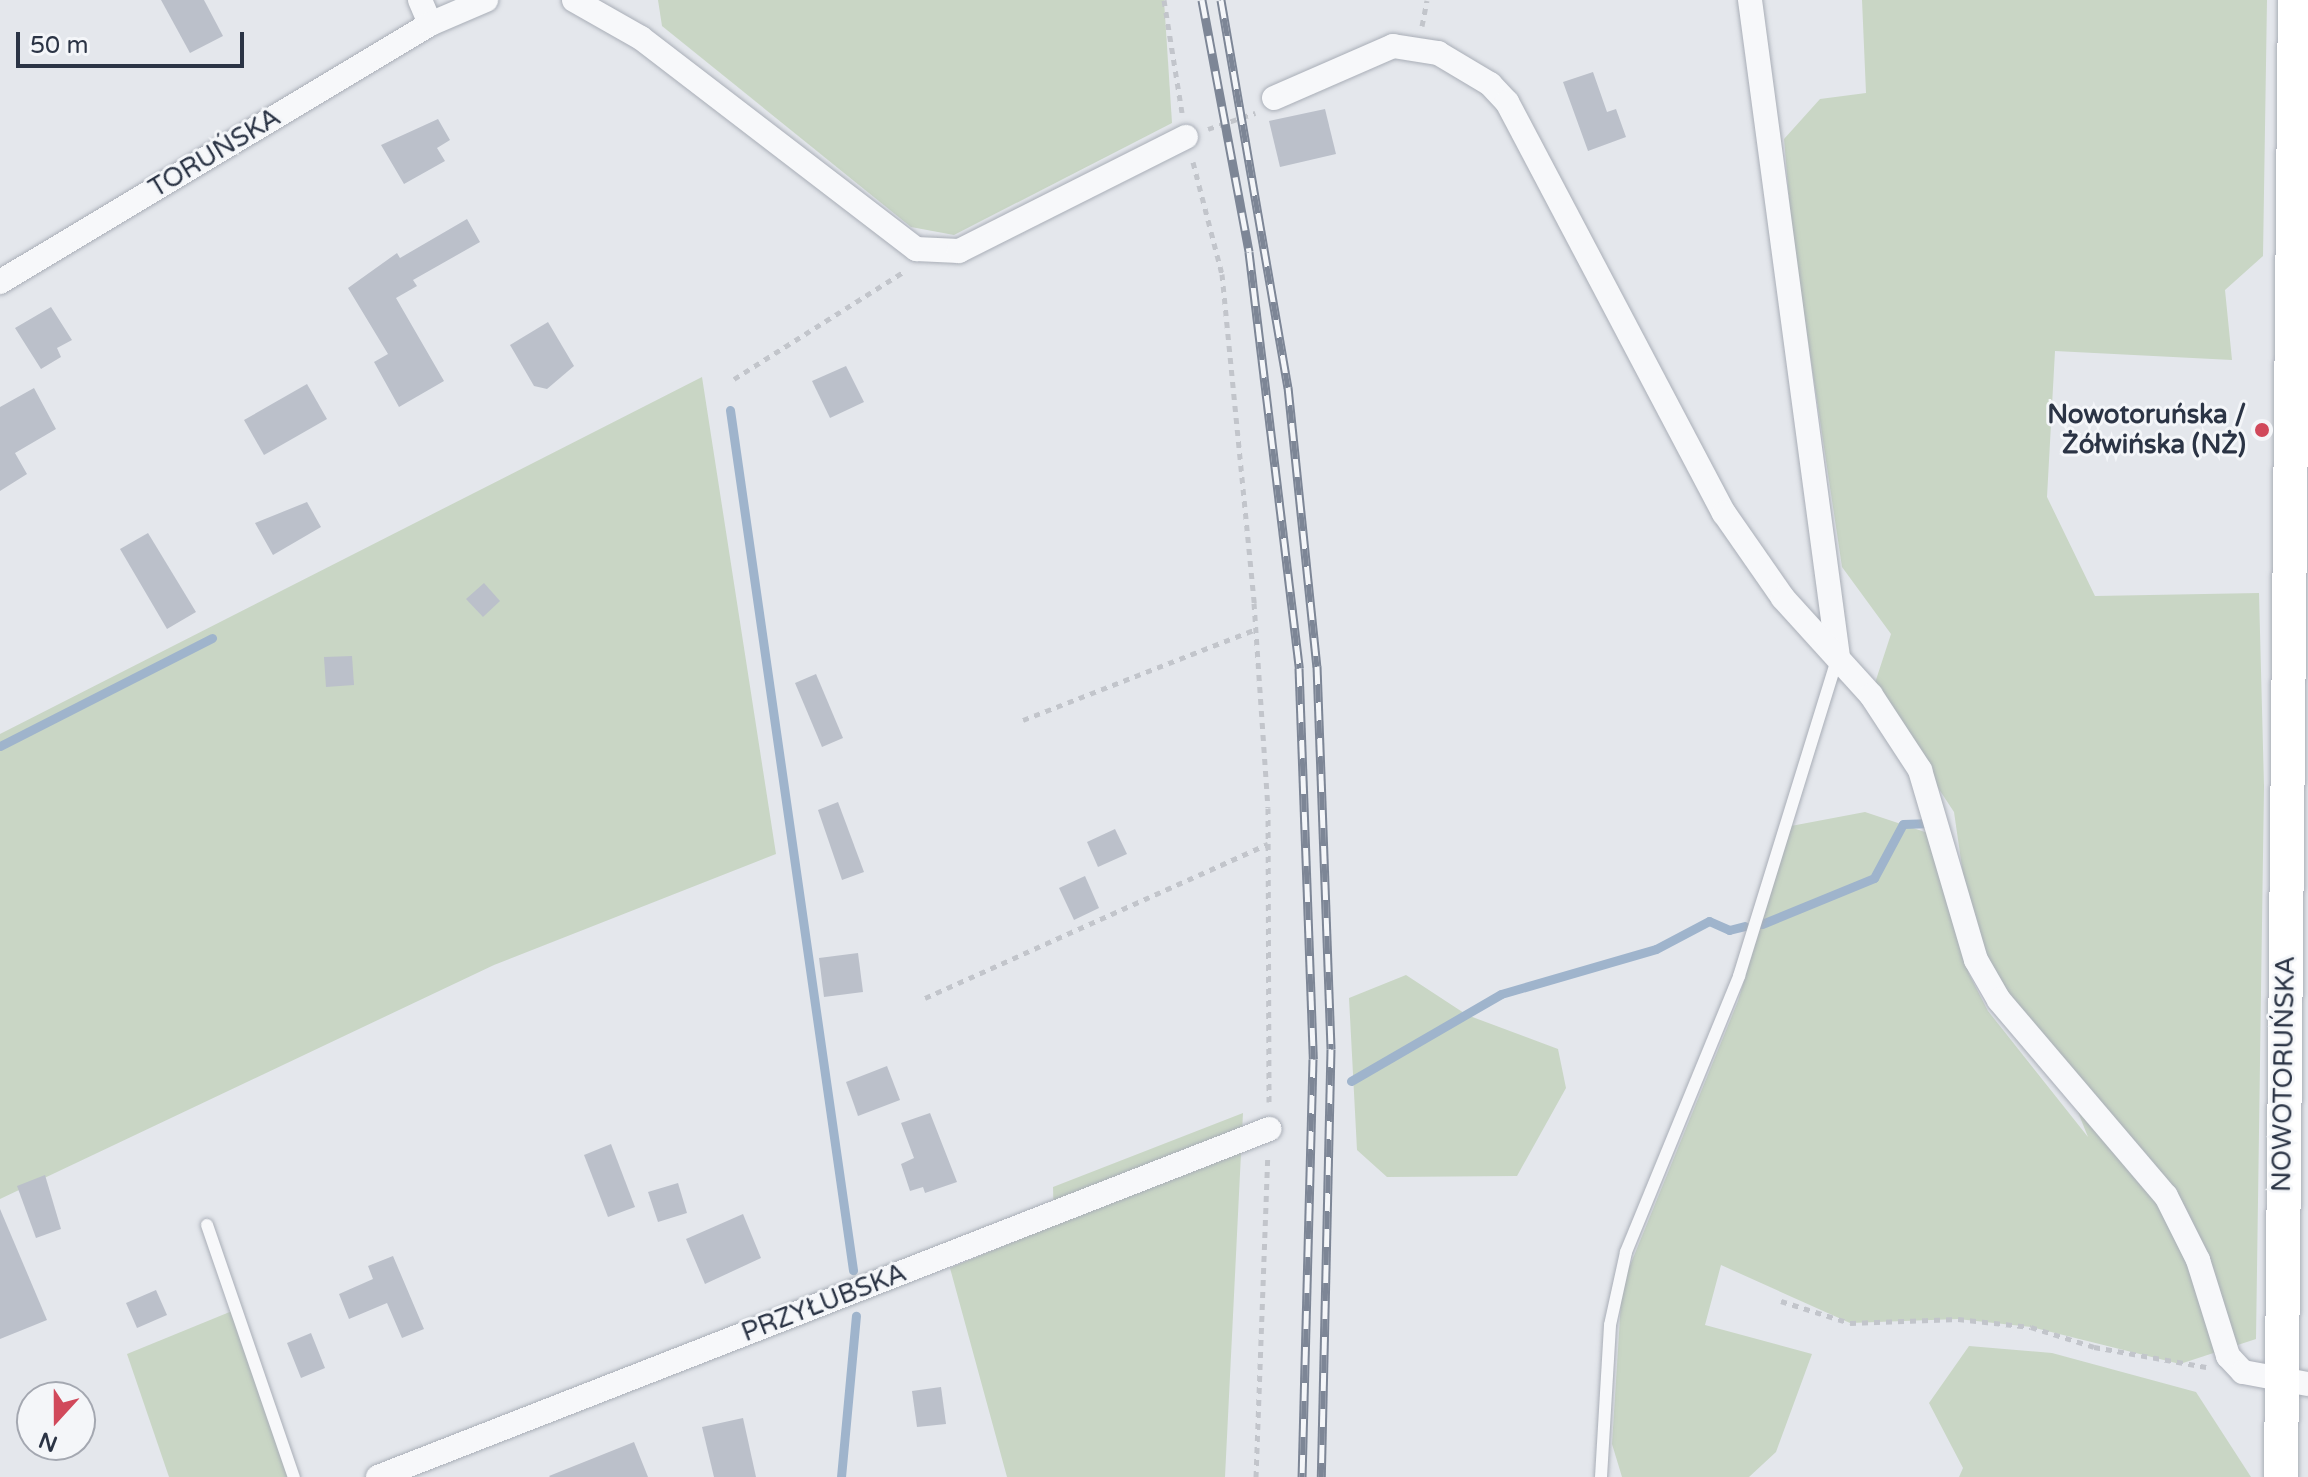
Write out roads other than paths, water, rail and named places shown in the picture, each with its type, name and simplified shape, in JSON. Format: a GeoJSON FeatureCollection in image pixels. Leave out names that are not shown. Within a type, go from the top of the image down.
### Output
{"type":"FeatureCollection","features":[{"type":"Feature","properties":{"kind":"main road","name":"NOWOTORUŃSKA"},"geometry":{"type":"LineString","coordinates":[[2281,1477],[2295,1382],[2300,237],[2295,0]]}},
{"type":"Feature","properties":{"kind":"street"},"geometry":{"type":"LineString","coordinates":[[420,0],[430,24]]}},
{"type":"Feature","properties":{"kind":"street","name":"TORUŃSKA"},"geometry":{"type":"LineString","coordinates":[[0,282],[430,24],[486,0]]}},
{"type":"Feature","properties":{"kind":"street"},"geometry":{"type":"LineString","coordinates":[[574,0],[641,38],[916,249],[959,251],[1186,137]]}},
{"type":"Feature","properties":{"kind":"street"},"geometry":{"type":"LineString","coordinates":[[1750,0],[1838,657]]}},
{"type":"Feature","properties":{"kind":"street"},"geometry":{"type":"LineString","coordinates":[[1274,98],[1393,46],[1438,53],[1490,84],[1507,102],[1724,513],[1783,598],[1838,657],[1920,770],[1976,960],[2029,1041],[2166,1196],[2198,1260],[2228,1356],[2243,1372],[2295,1382]]}},
{"type":"Feature","properties":{"kind":"street","name":"PRZYŁUBSKA"},"geometry":{"type":"LineString","coordinates":[[378,1477],[1269,1129]]}},
{"type":"Feature","properties":{"kind":"lane"},"geometry":{"type":"LineString","coordinates":[[1601,1477],[1610,1325],[1626,1252],[1739,976],[1838,657]]}},
{"type":"Feature","properties":{"kind":"lane"},"geometry":{"type":"LineString","coordinates":[[207,1225],[294,1477]]}},
{"type":"Feature","properties":{"kind":"waterway"},"geometry":{"type":"LineString","coordinates":[[730,410],[853,1270]]}},
{"type":"Feature","properties":{"kind":"waterway"},"geometry":{"type":"LineString","coordinates":[[0,746],[212,638]]}},
{"type":"Feature","properties":{"kind":"waterway"},"geometry":{"type":"LineString","coordinates":[[1762,924],[1874,878],[1903,824],[1932,823]]}},
{"type":"Feature","properties":{"kind":"waterway"},"geometry":{"type":"LineString","coordinates":[[1351,1081],[1501,994],[1656,949],[1709,921],[1729,930],[1745,926]]}},
{"type":"Feature","properties":{"kind":"waterway"},"geometry":{"type":"LineString","coordinates":[[841,1477],[856,1316]]}},
{"type":"Feature","properties":{"kind":"railway"},"geometry":{"type":"LineString","coordinates":[[1202,0],[1249,252],[1299,668],[1313,1059],[1302,1477]]}},
{"type":"Feature","properties":{"kind":"railway"},"geometry":{"type":"LineString","coordinates":[[1221,0],[1288,387],[1317,666],[1331,1049],[1321,1477]]}},
{"type":"Feature","properties":{"kind":"place","name":"Nowotoruńska / Żółwińska (NŻ)"},"geometry":{"type":"Point","coordinates":[2262,430]}}]}
